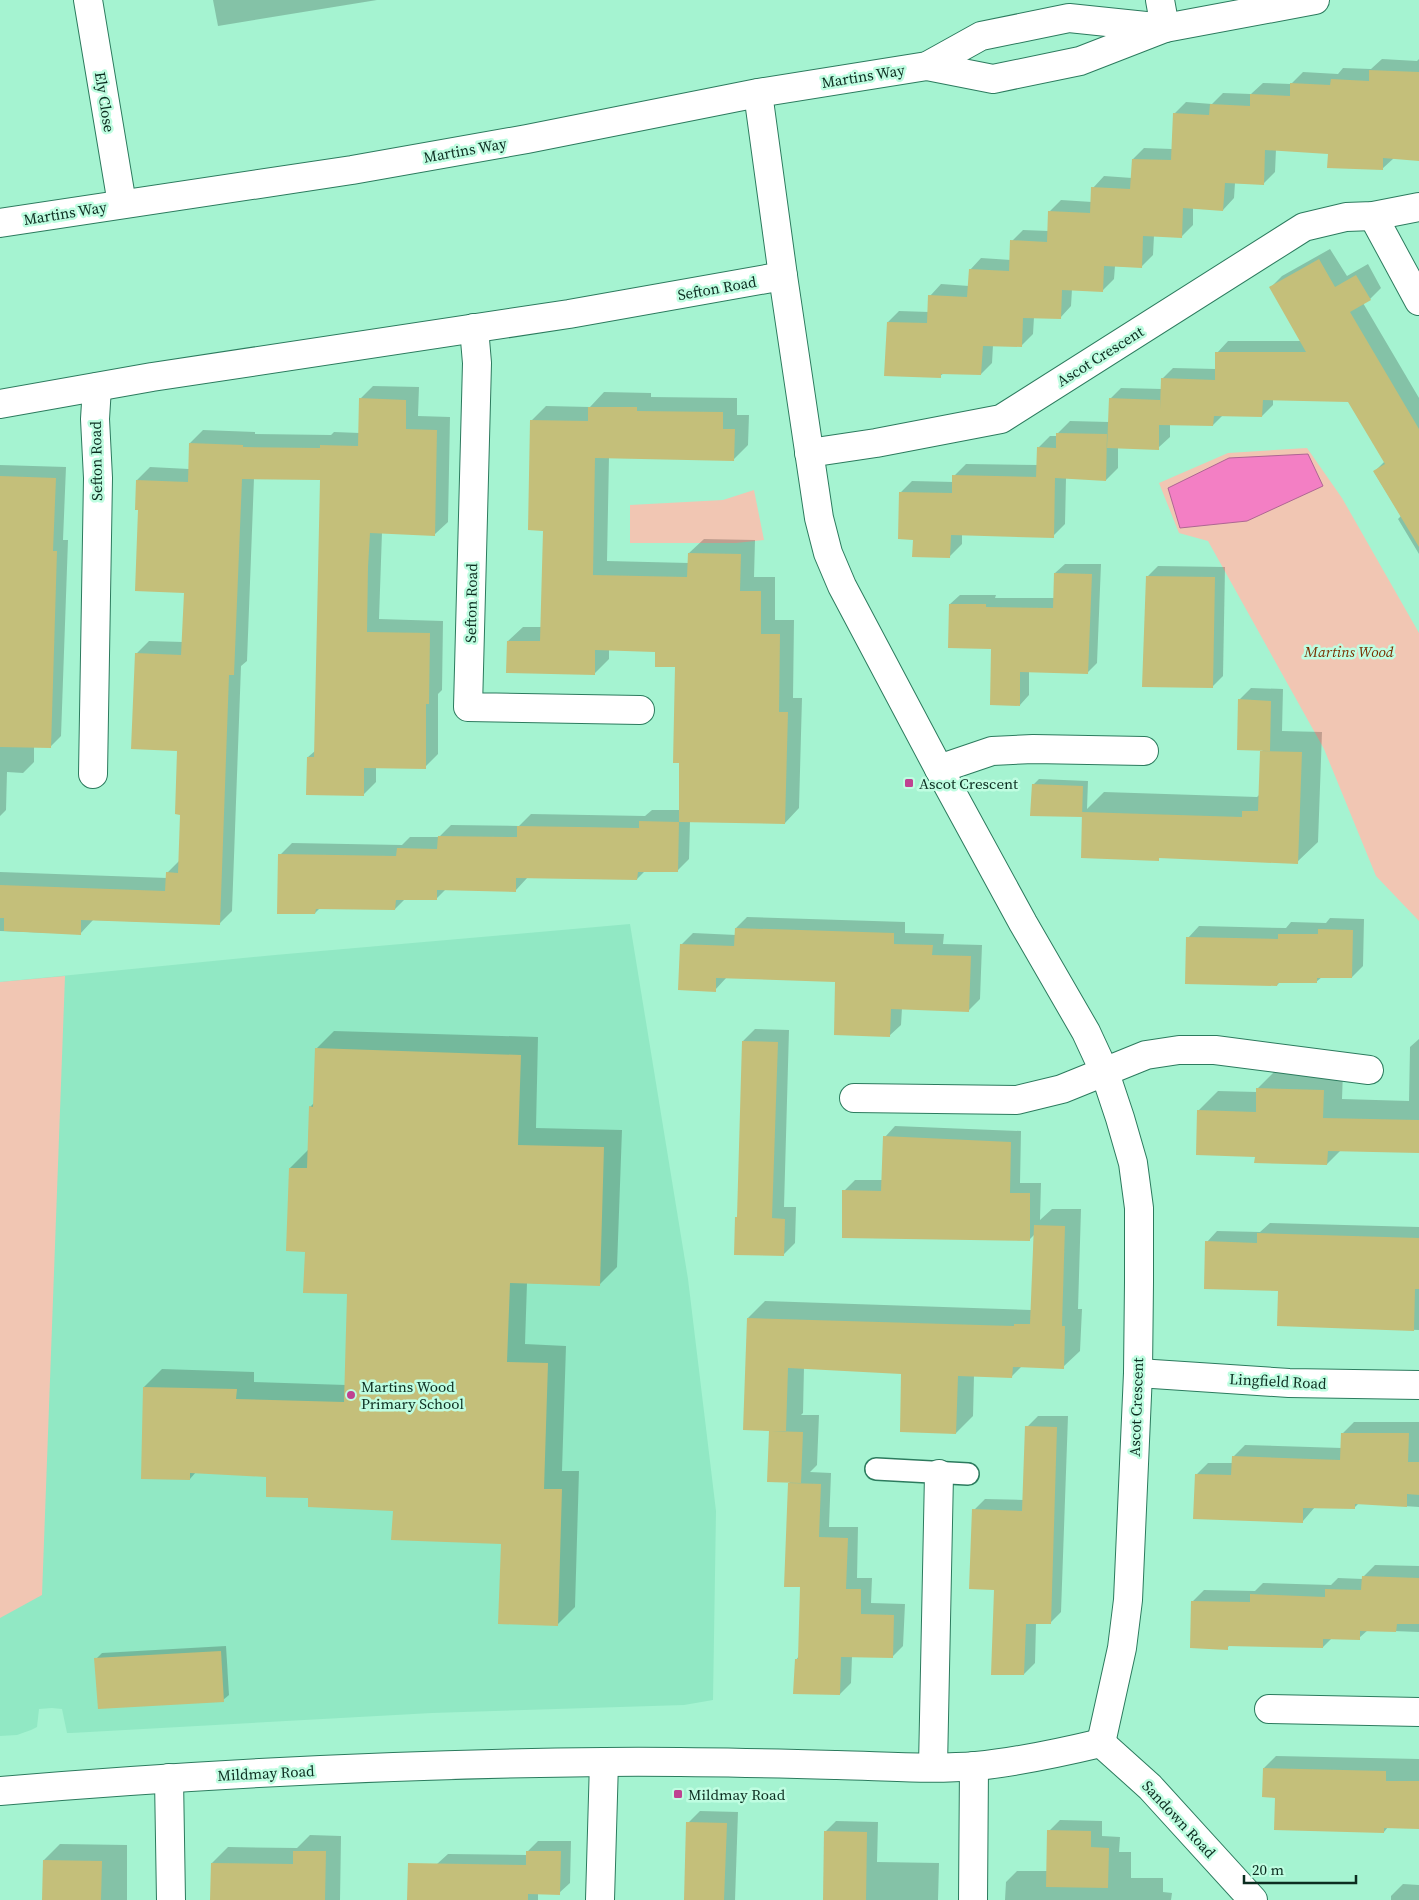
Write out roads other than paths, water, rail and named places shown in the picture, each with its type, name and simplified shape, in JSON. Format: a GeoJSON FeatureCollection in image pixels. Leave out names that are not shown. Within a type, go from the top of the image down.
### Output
{"type":"FeatureCollection","features":[{"type":"Feature","properties":{"kind":"street","name":"Ely Close"},"geometry":{"type":"LineString","coordinates":[[88,0],[122,204]]}},
{"type":"Feature","properties":{"kind":"street"},"geometry":{"type":"LineString","coordinates":[[1160,0],[1165,28]]}},
{"type":"Feature","properties":{"kind":"street","name":"Martins Way"},"geometry":{"type":"LineString","coordinates":[[927,66],[993,79],[1080,61],[1165,28],[1315,0]]}},
{"type":"Feature","properties":{"kind":"street","name":"Martins Way"},"geometry":{"type":"LineString","coordinates":[[0,223],[352,170],[527,139],[758,93],[927,66],[981,36],[1069,18],[1165,28]]}},
{"type":"Feature","properties":{"kind":"street","name":"Ascot Crescent"},"geometry":{"type":"LineString","coordinates":[[758,93],[782,276],[819,518],[828,553],[842,586],[938,769],[1086,1032],[1104,1073],[1133,1163],[1138,1208],[1138,1372],[1128,1600],[1122,1648],[1101,1743]]}},
{"type":"Feature","properties":{"kind":"street","name":"Ascot Crescent"},"geometry":{"type":"LineString","coordinates":[[809,453],[876,443],[1001,419],[1304,227],[1346,217],[1372,216],[1419,207]]}},
{"type":"Feature","properties":{"kind":"street"},"geometry":{"type":"LineString","coordinates":[[1372,216],[1419,301]]}},
{"type":"Feature","properties":{"kind":"street","name":"Sefton Road"},"geometry":{"type":"LineString","coordinates":[[0,404],[152,377],[569,314],[782,276]]}},
{"type":"Feature","properties":{"kind":"street","name":"Sefton Road"},"geometry":{"type":"LineString","coordinates":[[474,328],[477,363],[468,707],[640,710]]}},
{"type":"Feature","properties":{"kind":"street","name":"Sefton Road"},"geometry":{"type":"LineString","coordinates":[[93,774],[98,478],[94,419],[97,387]]}},
{"type":"Feature","properties":{"kind":"street"},"geometry":{"type":"LineString","coordinates":[[938,769],[992,751],[1033,749],[1144,751]]}},
{"type":"Feature","properties":{"kind":"street"},"geometry":{"type":"LineString","coordinates":[[854,1098],[1017,1100],[1062,1089],[1146,1055],[1180,1050],[1215,1050],[1369,1070]]}},
{"type":"Feature","properties":{"kind":"street","name":"Lingfield Road"},"geometry":{"type":"LineString","coordinates":[[1138,1372],[1289,1383],[1419,1385]]}},
{"type":"Feature","properties":{"kind":"street"},"geometry":{"type":"LineString","coordinates":[[933,1767],[939,1474]]}},
{"type":"Feature","properties":{"kind":"street"},"geometry":{"type":"LineString","coordinates":[[1269,1709],[1419,1712]]}},
{"type":"Feature","properties":{"kind":"street","name":"Mildmay Road"},"geometry":{"type":"LineString","coordinates":[[0,1791],[169,1778],[381,1767],[604,1762],[974,1766],[1032,1759],[1101,1743]]}},
{"type":"Feature","properties":{"kind":"street","name":"Sandown Road"},"geometry":{"type":"LineString","coordinates":[[1101,1743],[1150,1787],[1253,1900]]}},
{"type":"Feature","properties":{"kind":"street"},"geometry":{"type":"LineString","coordinates":[[600,1900],[604,1762]]}},
{"type":"Feature","properties":{"kind":"street"},"geometry":{"type":"LineString","coordinates":[[973,1900],[974,1766]]}},
{"type":"Feature","properties":{"kind":"street"},"geometry":{"type":"LineString","coordinates":[[169,1778],[172,1900]]}},
{"type":"Feature","properties":{"kind":"lane"},"geometry":{"type":"LineString","coordinates":[[876,1469],[939,1474],[968,1474]]}},
{"type":"Feature","properties":{"kind":"place","name":"Ascot Crescent"},"geometry":{"type":"Point","coordinates":[909,783]}},
{"type":"Feature","properties":{"kind":"place","name":"Martins Wood Primary School"},"geometry":{"type":"Point","coordinates":[351,1395]}},
{"type":"Feature","properties":{"kind":"place","name":"Mildmay Road"},"geometry":{"type":"Point","coordinates":[678,1794]}},
{"type":"Feature","properties":{"kind":"park label","name":"Martins Wood"},"geometry":{"type":"Point","coordinates":[1349,651]}}]}
